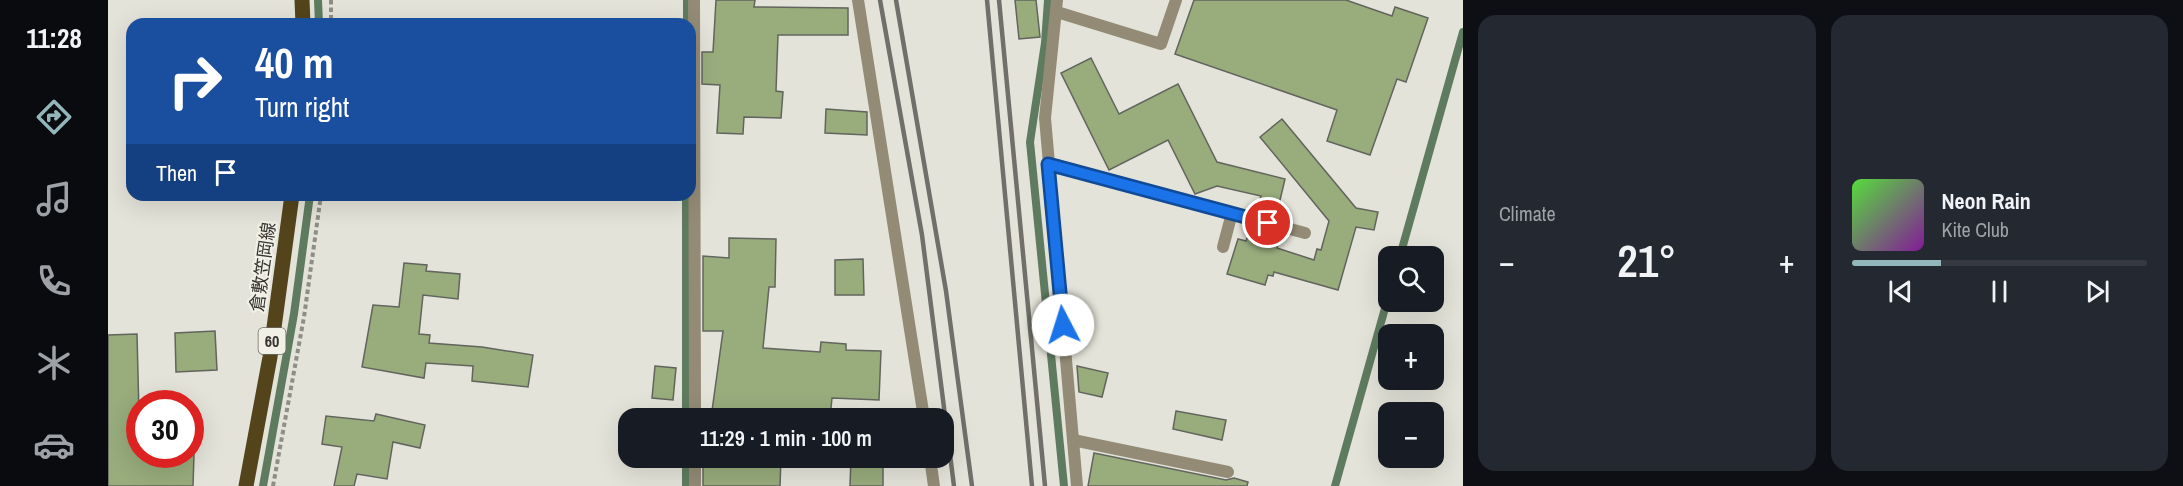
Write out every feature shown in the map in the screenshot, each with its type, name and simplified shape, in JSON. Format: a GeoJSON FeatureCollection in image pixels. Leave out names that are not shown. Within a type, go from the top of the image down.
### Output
{"type":"FeatureCollection","features":[{"type":"Feature","properties":{"kind":"main road"},"geometry":{"type":"LineString","coordinates":[[302,0],[303,18]]}},
{"type":"Feature","properties":{"kind":"main road","name":"倉敷笠岡線"},"geometry":{"type":"LineString","coordinates":[[246,486],[270,357],[291,201]]}},
{"type":"Feature","properties":{"kind":"street"},"geometry":{"type":"LineString","coordinates":[[694,0],[694,18]]}},
{"type":"Feature","properties":{"kind":"street"},"geometry":{"type":"LineString","coordinates":[[858,0],[922,408]]}},
{"type":"Feature","properties":{"kind":"street"},"geometry":{"type":"LineString","coordinates":[[1077,486],[1044,118],[1057,6],[1161,44],[1176,0]]}},
{"type":"Feature","properties":{"kind":"street"},"geometry":{"type":"LineString","coordinates":[[1048,164],[1305,233]]}},
{"type":"Feature","properties":{"kind":"street"},"geometry":{"type":"LineString","coordinates":[[694,201],[695,408]]}},
{"type":"Feature","properties":{"kind":"street"},"geometry":{"type":"LineString","coordinates":[[1223,247],[1232,213]]}},
{"type":"Feature","properties":{"kind":"street"},"geometry":{"type":"LineString","coordinates":[[1073,440],[1228,472]]}},
{"type":"Feature","properties":{"kind":"street"},"geometry":{"type":"LineString","coordinates":[[695,468],[695,486]]}},
{"type":"Feature","properties":{"kind":"street"},"geometry":{"type":"LineString","coordinates":[[931,468],[934,486]]}},
{"type":"Feature","properties":{"kind":"path"},"geometry":{"type":"LineString","coordinates":[[331,0],[331,18]]}},
{"type":"Feature","properties":{"kind":"path"},"geometry":{"type":"LineString","coordinates":[[273,486],[304,317],[320,201]]}},
{"type":"Feature","properties":{"kind":"building"},"geometry":{"type":"Polygon","coordinates":[[[716,0],[755,0],[754,7],[848,8],[848,35],[778,35],[776,91],[783,92],[781,118],[744,117],[743,134],[717,133],[720,85],[702,84],[702,52],[713,52],[716,0]]]}},
{"type":"Feature","properties":{"kind":"building"},"geometry":{"type":"Polygon","coordinates":[[[1015,0],[1036,0],[1040,37],[1019,39],[1015,0]]]}},
{"type":"Feature","properties":{"kind":"building"},"geometry":{"type":"Polygon","coordinates":[[[1194,0],[1346,0],[1392,16],[1395,7],[1428,18],[1406,82],[1397,79],[1370,155],[1327,141],[1337,110],[1175,54],[1194,0]]]}},
{"type":"Feature","properties":{"kind":"building"},"geometry":{"type":"Polygon","coordinates":[[[1091,58],[1119,114],[1178,84],[1217,162],[1285,179],[1276,217],[1256,211],[1261,196],[1217,186],[1195,194],[1168,140],[1109,170],[1061,73],[1091,58]]]}},
{"type":"Feature","properties":{"kind":"building"},"geometry":{"type":"Polygon","coordinates":[[[826,109],[867,112],[867,135],[825,133],[826,109]]]}},
{"type":"Feature","properties":{"kind":"building"},"geometry":{"type":"Polygon","coordinates":[[[1282,119],[1356,208],[1378,212],[1374,230],[1356,227],[1338,290],[1274,272],[1273,276],[1268,275],[1265,285],[1227,274],[1238,239],[1246,241],[1251,227],[1280,237],[1277,248],[1314,260],[1317,249],[1321,250],[1329,221],[1260,137],[1282,119]]]}},
{"type":"Feature","properties":{"kind":"building"},"geometry":{"type":"Polygon","coordinates":[[[729,238],[776,239],[775,287],[769,287],[763,348],[820,352],[821,342],[846,344],[846,350],[881,351],[879,400],[832,398],[831,408],[712,408],[723,331],[703,331],[703,256],[729,258],[729,238]]]}},
{"type":"Feature","properties":{"kind":"building"},"geometry":{"type":"Polygon","coordinates":[[[863,259],[864,295],[835,295],[835,260],[863,259]]]}},
{"type":"Feature","properties":{"kind":"building"},"geometry":{"type":"Polygon","coordinates":[[[404,263],[427,265],[426,271],[460,274],[458,299],[423,295],[419,334],[430,335],[429,343],[482,347],[533,355],[528,387],[472,381],[473,366],[426,363],[424,378],[362,367],[373,305],[399,307],[404,263]]]}},
{"type":"Feature","properties":{"kind":"building"},"geometry":{"type":"Polygon","coordinates":[[[215,331],[217,370],[176,372],[175,333],[215,331]]]}},
{"type":"Feature","properties":{"kind":"building"},"geometry":{"type":"Polygon","coordinates":[[[137,334],[138,390],[126,390],[126,468],[194,468],[193,486],[108,486],[108,335],[137,334]]]}},
{"type":"Feature","properties":{"kind":"building"},"geometry":{"type":"Polygon","coordinates":[[[655,366],[676,368],[673,400],[652,398],[655,366]]]}},
{"type":"Feature","properties":{"kind":"building"},"geometry":{"type":"Polygon","coordinates":[[[1077,366],[1108,373],[1102,397],[1079,392],[1077,366]]]}},
{"type":"Feature","properties":{"kind":"building"},"geometry":{"type":"Polygon","coordinates":[[[1176,411],[1226,420],[1222,440],[1173,429],[1176,411]]]}},
{"type":"Feature","properties":{"kind":"building"},"geometry":{"type":"Polygon","coordinates":[[[376,414],[425,425],[420,448],[393,442],[387,479],[357,474],[354,486],[334,486],[342,447],[322,444],[326,416],[374,421],[376,414]]]}},
{"type":"Feature","properties":{"kind":"building"},"geometry":{"type":"Polygon","coordinates":[[[1094,453],[1226,480],[1234,478],[1248,482],[1247,486],[1088,486],[1094,453]]]}},
{"type":"Feature","properties":{"kind":"building"},"geometry":{"type":"Polygon","coordinates":[[[703,468],[781,468],[780,486],[703,486],[703,468]]]}},
{"type":"Feature","properties":{"kind":"building"},"geometry":{"type":"Polygon","coordinates":[[[851,468],[883,468],[883,486],[850,486],[851,468]]]}},
{"type":"Feature","properties":{"kind":"waterway"},"geometry":{"type":"LineString","coordinates":[[318,0],[319,18]]}},
{"type":"Feature","properties":{"kind":"waterway"},"geometry":{"type":"LineString","coordinates":[[687,0],[687,18]]}},
{"type":"Feature","properties":{"kind":"waterway"},"geometry":{"type":"LineString","coordinates":[[1048,0],[1045,43],[1030,142],[1064,486]]}},
{"type":"Feature","properties":{"kind":"waterway"},"geometry":{"type":"LineString","coordinates":[[1403,246],[1463,32]]}},
{"type":"Feature","properties":{"kind":"waterway"},"geometry":{"type":"LineString","coordinates":[[263,486],[294,314],[309,201]]}},
{"type":"Feature","properties":{"kind":"waterway"},"geometry":{"type":"LineString","coordinates":[[686,201],[686,408]]}},
{"type":"Feature","properties":{"kind":"waterway"},"geometry":{"type":"LineString","coordinates":[[1335,486],[1384,312]]}},
{"type":"Feature","properties":{"kind":"waterway"},"geometry":{"type":"LineString","coordinates":[[686,468],[686,486]]}},
{"type":"Feature","properties":{"kind":"railway"},"geometry":{"type":"LineString","coordinates":[[880,0],[922,235],[954,486]]}},
{"type":"Feature","properties":{"kind":"railway"},"geometry":{"type":"LineString","coordinates":[[896,0],[946,291],[972,486]]}},
{"type":"Feature","properties":{"kind":"railway"},"geometry":{"type":"LineString","coordinates":[[987,0],[1032,486]]}},
{"type":"Feature","properties":{"kind":"railway"},"geometry":{"type":"LineString","coordinates":[[999,0],[1045,486]]}},
{"type":"Feature","properties":{"kind":"route"},"geometry":{"type":"LineString","coordinates":[[1063,325],[1048,164],[1268,223]]}}]}
